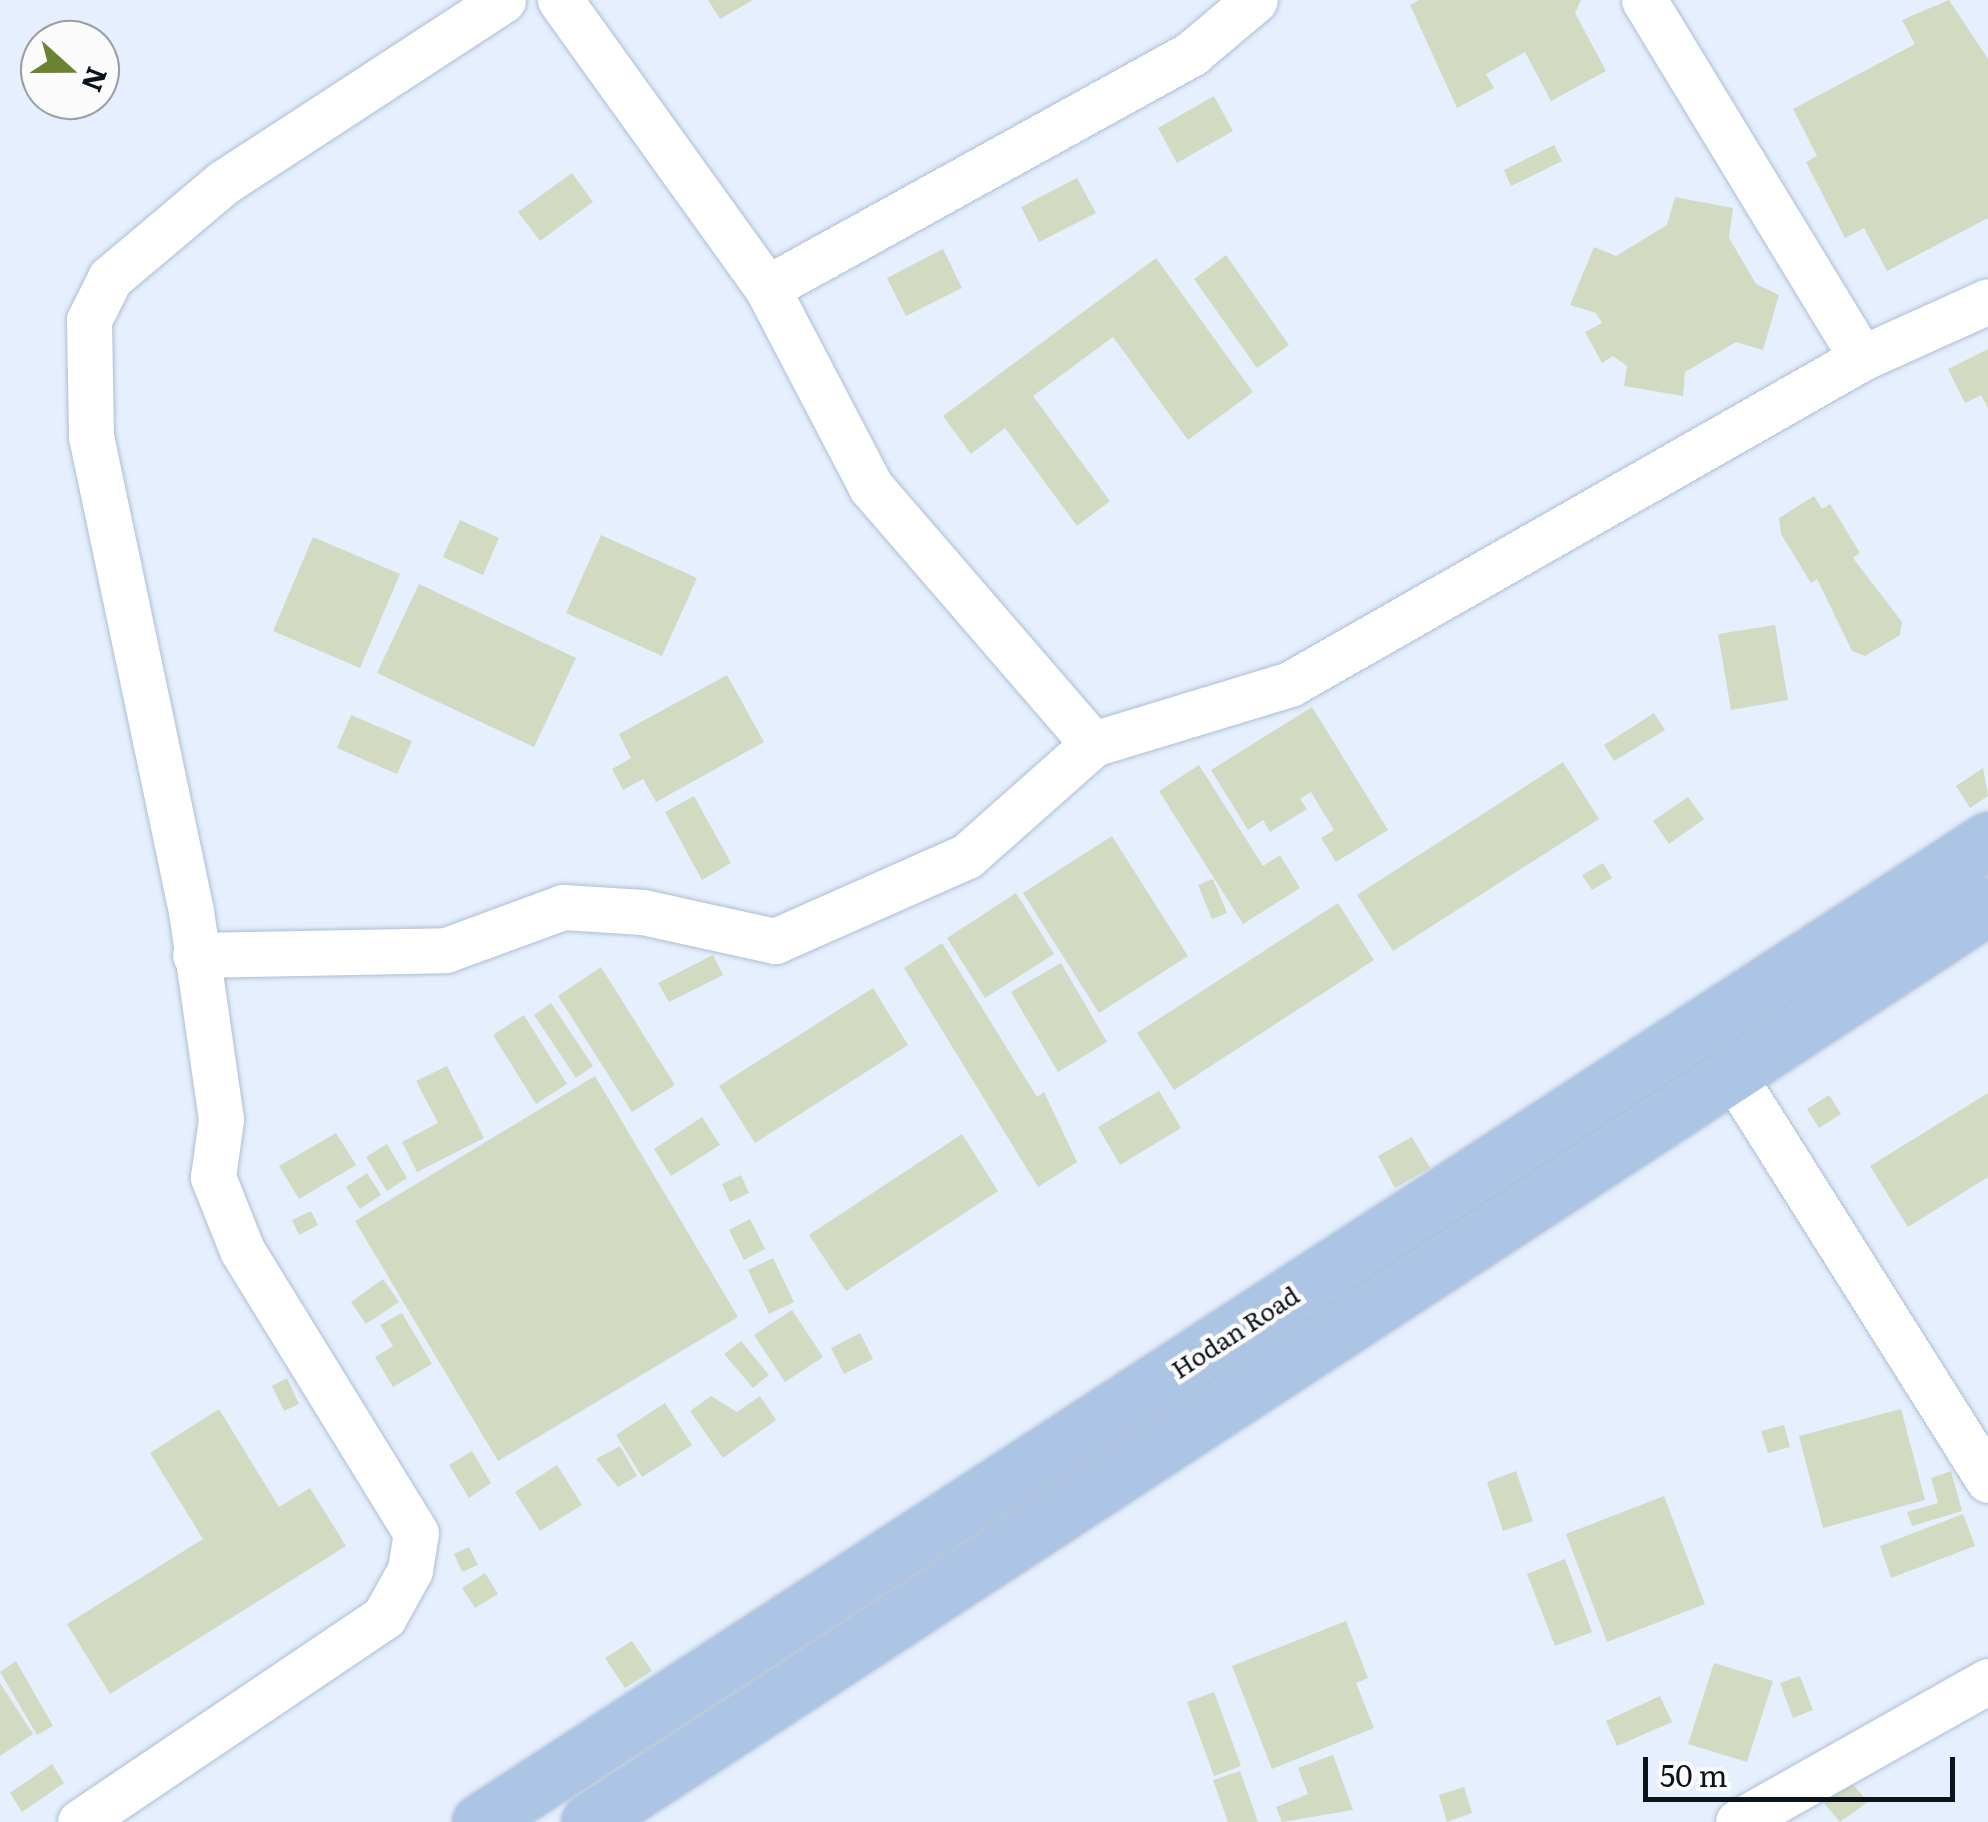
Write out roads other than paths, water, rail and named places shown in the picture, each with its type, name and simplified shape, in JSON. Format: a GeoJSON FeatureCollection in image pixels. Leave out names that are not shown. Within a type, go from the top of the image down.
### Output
{"type":"FeatureCollection","features":[{"type":"Feature","properties":{"kind":"main road","name":"Hodan Road"},"geometry":{"type":"LineString","coordinates":[[480,1822],[1988,840]]}},
{"type":"Feature","properties":{"kind":"main road"},"geometry":{"type":"LineString","coordinates":[[589,1822],[1735,1078],[1988,906]]}},
{"type":"Feature","properties":{"kind":"street"},"geometry":{"type":"LineString","coordinates":[[80,1822],[384,1617],[410,1570],[416,1532],[242,1250],[213,1177],[221,1120],[195,955],[91,435],[89,320],[110,278],[224,182],[503,0]]}},
{"type":"Feature","properties":{"kind":"street"},"geometry":{"type":"LineString","coordinates":[[560,0],[767,288],[872,487],[1093,744]]}},
{"type":"Feature","properties":{"kind":"street"},"geometry":{"type":"LineString","coordinates":[[767,288],[1192,53],[1255,0]]}},
{"type":"Feature","properties":{"kind":"street"},"geometry":{"type":"LineString","coordinates":[[1644,0],[1862,358]]}},
{"type":"Feature","properties":{"kind":"street"},"geometry":{"type":"LineString","coordinates":[[195,955],[446,950],[563,907],[643,912],[775,941],[968,856],[1093,744],[1290,684],[1862,358],[1988,300]]}},
{"type":"Feature","properties":{"kind":"street"},"geometry":{"type":"LineString","coordinates":[[1735,1078],[1988,1480]]}},
{"type":"Feature","properties":{"kind":"street"},"geometry":{"type":"LineString","coordinates":[[1738,1822],[1988,1681]]}}]}
